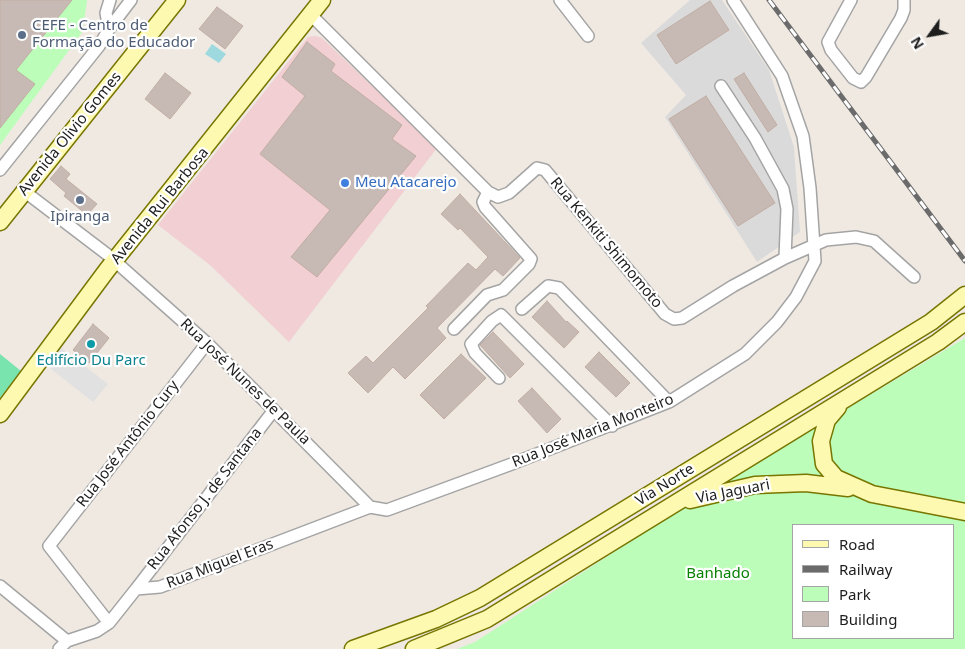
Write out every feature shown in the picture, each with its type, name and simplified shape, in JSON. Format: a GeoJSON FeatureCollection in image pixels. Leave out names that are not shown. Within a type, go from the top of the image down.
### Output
{"type":"FeatureCollection","features":[{"type":"Feature","properties":{"kind":"main road","name":"Avenida Olivio Gomes"},"geometry":{"type":"LineString","coordinates":[[0,222],[177,0]]}},
{"type":"Feature","properties":{"kind":"main road","name":"Avenida Rui Barbosa"},"geometry":{"type":"LineString","coordinates":[[0,414],[115,262],[322,0]]}},
{"type":"Feature","properties":{"kind":"main road","name":"Via Norte"},"geometry":{"type":"LineString","coordinates":[[353,649],[436,619],[480,598],[931,322],[965,295]]}},
{"type":"Feature","properties":{"kind":"main road","name":"Via Norte"},"geometry":{"type":"LineString","coordinates":[[414,649],[487,619],[938,342],[965,322]]}},
{"type":"Feature","properties":{"kind":"main road","name":"Via Jaguari"},"geometry":{"type":"LineString","coordinates":[[849,396],[827,420],[821,450],[824,464],[831,474],[858,490]]}},
{"type":"Feature","properties":{"kind":"main road","name":"Via Jaguari"},"geometry":{"type":"LineString","coordinates":[[668,508],[720,492],[755,485],[806,483],[858,490],[965,512]]}},
{"type":"Feature","properties":{"kind":"street"},"geometry":{"type":"LineString","coordinates":[[109,29],[106,13],[110,0]]}},
{"type":"Feature","properties":{"kind":"street"},"geometry":{"type":"LineString","coordinates":[[0,170],[99,46],[131,0]]}},
{"type":"Feature","properties":{"kind":"street"},"geometry":{"type":"LineString","coordinates":[[560,0],[588,36]]}},
{"type":"Feature","properties":{"kind":"street","name":"Rua José Maria Monteiro"},"geometry":{"type":"LineString","coordinates":[[370,507],[388,510],[612,426],[669,402],[745,354],[777,322],[796,297],[814,261],[815,244],[808,159],[797,115],[774,61],[733,0]]}},
{"type":"Feature","properties":{"kind":"street"},"geometry":{"type":"LineString","coordinates":[[851,0],[829,38],[829,46],[853,78],[861,82],[866,77],[901,18],[905,1]]}},
{"type":"Feature","properties":{"kind":"street"},"geometry":{"type":"LineString","coordinates":[[310,15],[488,192],[483,202],[485,207],[531,259],[529,264],[503,290],[487,296],[454,330]]}},
{"type":"Feature","properties":{"kind":"street"},"geometry":{"type":"LineString","coordinates":[[721,86],[755,138],[783,189],[786,209],[785,258]]}},
{"type":"Feature","properties":{"kind":"street","name":"Rua Kenkiti Shimomoto"},"geometry":{"type":"LineString","coordinates":[[488,192],[498,196],[509,193],[537,168],[545,170],[665,314],[674,319],[682,318],[733,286],[785,258],[815,244],[839,238],[856,237],[874,241],[914,277]]}},
{"type":"Feature","properties":{"kind":"street","name":"Rua José Nunes de Paula"},"geometry":{"type":"LineString","coordinates":[[24,191],[115,262],[207,343],[370,507]]}},
{"type":"Feature","properties":{"kind":"street"},"geometry":{"type":"LineString","coordinates":[[522,309],[548,286],[559,288],[669,402]]}},
{"type":"Feature","properties":{"kind":"street"},"geometry":{"type":"LineString","coordinates":[[500,378],[475,353],[471,344],[492,321],[501,316],[612,426]]}},
{"type":"Feature","properties":{"kind":"street","name":"Rua José Antônio Cury"},"geometry":{"type":"LineString","coordinates":[[110,623],[49,546],[207,343]]}},
{"type":"Feature","properties":{"kind":"street","name":"Rua Afonso J. de Santana"},"geometry":{"type":"LineString","coordinates":[[136,588],[274,410]]}},
{"type":"Feature","properties":{"kind":"street","name":"Rua Miguel Eras"},"geometry":{"type":"LineString","coordinates":[[136,588],[160,588],[370,507]]}},
{"type":"Feature","properties":{"kind":"street"},"geometry":{"type":"LineString","coordinates":[[0,586],[67,640]]}},
{"type":"Feature","properties":{"kind":"street"},"geometry":{"type":"LineString","coordinates":[[58,649],[67,640],[97,631],[110,623],[136,588]]}},
{"type":"Feature","properties":{"kind":"shaded area"},"geometry":{"type":"Polygon","coordinates":[[[690,0],[722,0],[769,70],[794,147],[800,232],[757,262],[665,117],[686,95],[641,43],[690,0]]]}},
{"type":"Feature","properties":{"kind":"shaded area"},"geometry":{"type":"Polygon","coordinates":[[[316,36],[322,38],[437,148],[289,342],[210,265],[158,225],[308,37],[316,36]]]}},
{"type":"Feature","properties":{"kind":"shaded area"},"geometry":{"type":"Polygon","coordinates":[[[60,347],[108,384],[93,402],[46,365],[60,347]]]}},
{"type":"Feature","properties":{"kind":"green space"},"geometry":{"type":"Polygon","coordinates":[[[0,0],[87,0],[83,31],[0,145],[0,0]]]}},
{"type":"Feature","properties":{"kind":"green space","name":"Banhado"},"geometry":{"type":"Polygon","coordinates":[[[965,338],[965,649],[457,649],[475,642],[696,499],[965,338]]]}},
{"type":"Feature","properties":{"kind":"green space"},"geometry":{"type":"Polygon","coordinates":[[[0,354],[21,371],[0,398],[0,354]]]}},
{"type":"Feature","properties":{"kind":"water"},"geometry":{"type":"Polygon","coordinates":[[[212,44],[226,54],[219,63],[205,54],[212,44]]]}},
{"type":"Feature","properties":{"kind":"building","name":"CEFE - Centro de Formação do Educador"},"geometry":{"type":"Polygon","coordinates":[[[0,0],[72,0],[16,70],[35,84],[0,128],[0,0]]]}},
{"type":"Feature","properties":{"kind":"building"},"geometry":{"type":"Polygon","coordinates":[[[710,1],[729,30],[676,64],[657,35],[710,1]]]}},
{"type":"Feature","properties":{"kind":"building"},"geometry":{"type":"Polygon","coordinates":[[[217,7],[243,26],[225,49],[199,29],[217,7]]]}},
{"type":"Feature","properties":{"kind":"building","name":"Meu Atacarejo"},"geometry":{"type":"Polygon","coordinates":[[[307,42],[335,64],[331,71],[402,125],[392,139],[416,156],[317,277],[291,257],[330,210],[260,154],[305,96],[282,77],[307,42]]]}},
{"type":"Feature","properties":{"kind":"building"},"geometry":{"type":"Polygon","coordinates":[[[165,73],[191,93],[170,119],[145,99],[165,73]]]}},
{"type":"Feature","properties":{"kind":"building"},"geometry":{"type":"Polygon","coordinates":[[[744,73],[777,125],[768,132],[734,79],[744,73]]]}},
{"type":"Feature","properties":{"kind":"building"},"geometry":{"type":"Polygon","coordinates":[[[706,96],[775,203],[738,226],[669,119],[706,96]]]}},
{"type":"Feature","properties":{"kind":"building","name":"Ipiranga"},"geometry":{"type":"Polygon","coordinates":[[[61,166],[70,174],[66,179],[97,204],[87,215],[64,196],[66,193],[50,179],[61,166]]]}},
{"type":"Feature","properties":{"kind":"building"},"geometry":{"type":"Polygon","coordinates":[[[460,194],[520,258],[503,276],[495,269],[437,328],[446,338],[405,379],[393,367],[368,393],[348,373],[366,356],[373,363],[428,308],[426,306],[468,263],[476,270],[488,257],[460,228],[458,230],[441,214],[460,194]]]}},
{"type":"Feature","properties":{"kind":"building"},"geometry":{"type":"Polygon","coordinates":[[[547,301],[566,322],[579,332],[564,348],[532,317],[547,301]]]}},
{"type":"Feature","properties":{"kind":"building","name":"Edifício Du Parc"},"geometry":{"type":"Polygon","coordinates":[[[93,324],[109,338],[89,363],[73,350],[93,324]]]}},
{"type":"Feature","properties":{"kind":"building"},"geometry":{"type":"Polygon","coordinates":[[[493,332],[524,364],[510,378],[480,345],[493,332]]]}},
{"type":"Feature","properties":{"kind":"building"},"geometry":{"type":"Polygon","coordinates":[[[599,352],[630,383],[616,397],[585,367],[599,352]]]}},
{"type":"Feature","properties":{"kind":"building"},"geometry":{"type":"Polygon","coordinates":[[[461,354],[486,378],[444,419],[420,395],[461,354]]]}},
{"type":"Feature","properties":{"kind":"building"},"geometry":{"type":"Polygon","coordinates":[[[532,388],[561,419],[547,433],[518,401],[532,388]]]}},
{"type":"Feature","properties":{"kind":"railway"},"geometry":{"type":"LineString","coordinates":[[769,0],[965,261]]}},
{"type":"Feature","properties":{"kind":"place","name":"CEFE - Centro de Formação do Educador"},"geometry":{"type":"Point","coordinates":[22,35]}},
{"type":"Feature","properties":{"kind":"place","name":"Meu Atacarejo"},"geometry":{"type":"Point","coordinates":[345,183]}},
{"type":"Feature","properties":{"kind":"place","name":"Ipiranga"},"geometry":{"type":"Point","coordinates":[80,200]}},
{"type":"Feature","properties":{"kind":"place","name":"Edifício Du Parc"},"geometry":{"type":"Point","coordinates":[91,344]}}]}
